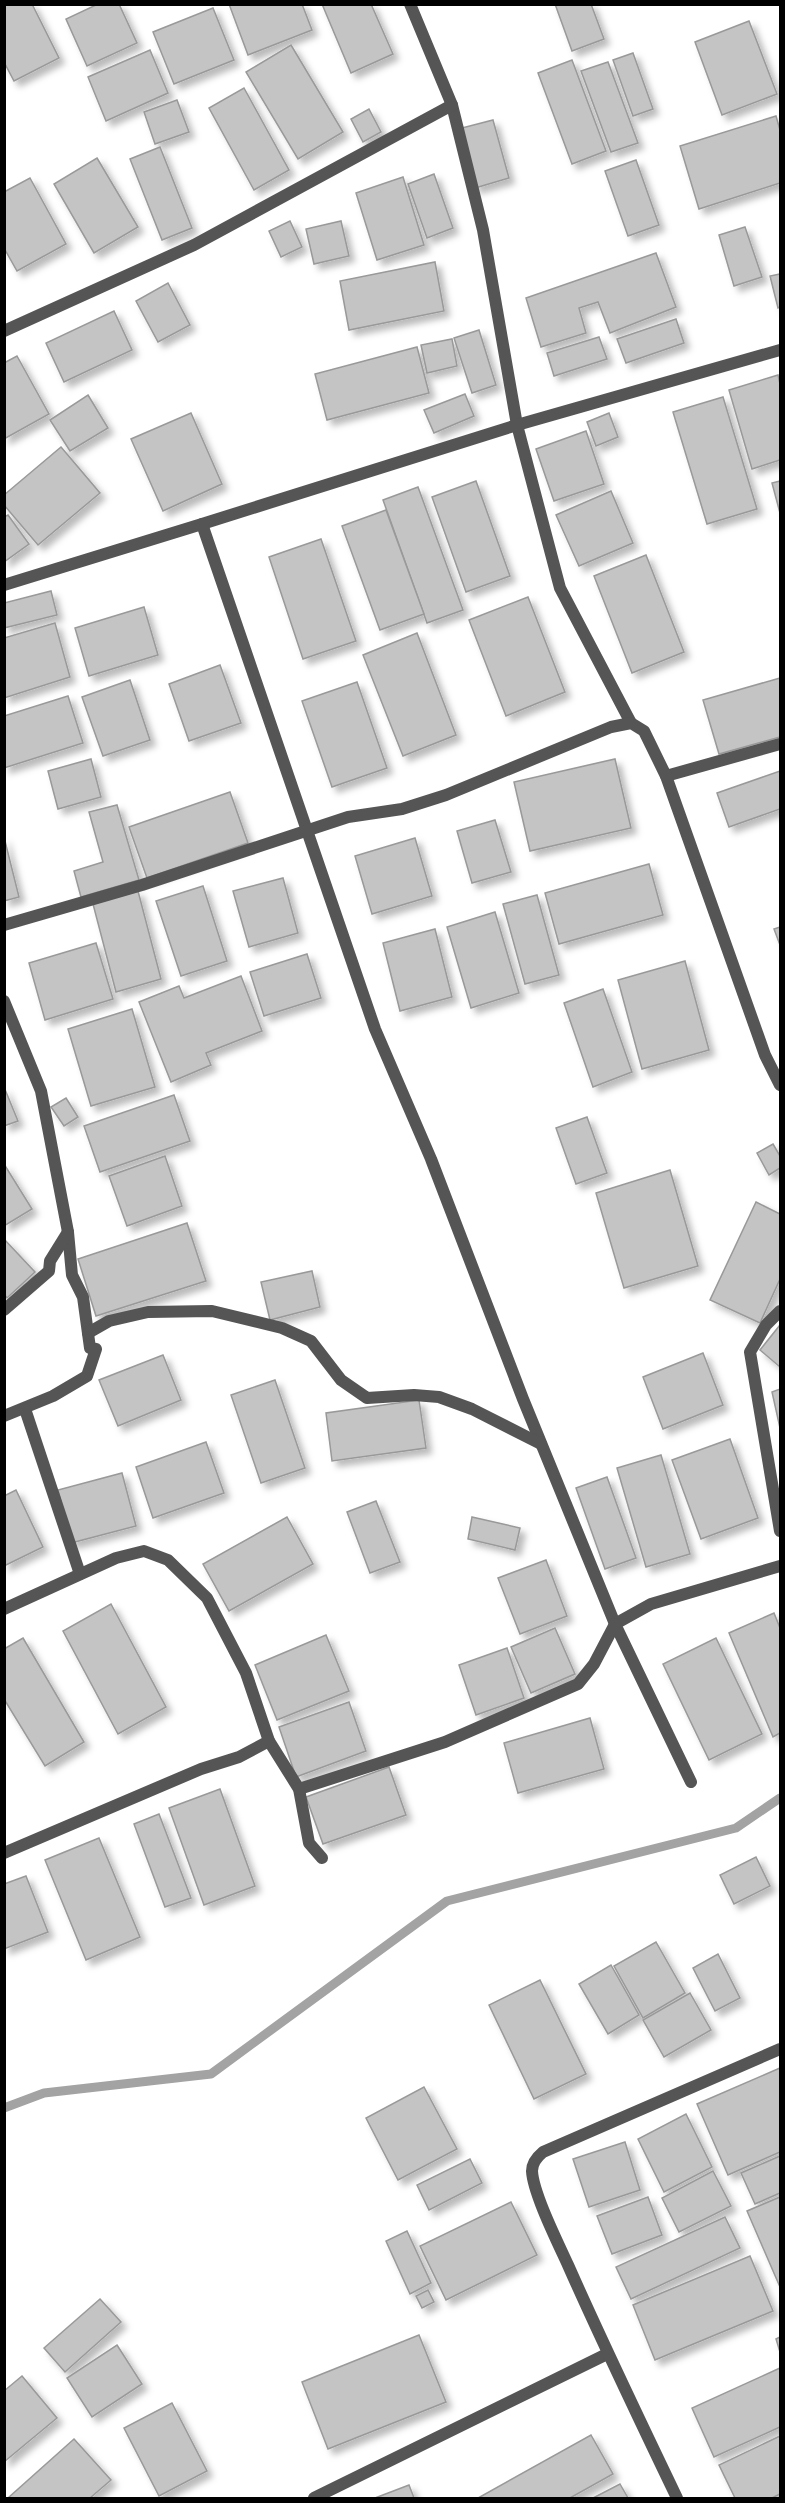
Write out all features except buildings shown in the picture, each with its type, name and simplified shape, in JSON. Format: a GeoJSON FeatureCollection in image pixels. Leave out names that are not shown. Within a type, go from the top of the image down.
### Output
{"type":"FeatureCollection","features":[{"type":"Feature","properties":{"kind":"street"},"geometry":{"type":"LineString","coordinates":[[410,4],[452,105],[483,230],[517,425],[560,588],[631,723],[644,731],[666,776],[765,1055],[780,1085]]}},
{"type":"Feature","properties":{"kind":"street"},"geometry":{"type":"LineString","coordinates":[[4,331],[194,245],[452,105]]}},
{"type":"Feature","properties":{"kind":"street"},"geometry":{"type":"LineString","coordinates":[[4,585],[517,425],[780,350]]}},
{"type":"Feature","properties":{"kind":"street"},"geometry":{"type":"LineString","coordinates":[[202,524],[375,1029],[465,1245],[541,1444],[615,1624],[691,1782]]}},
{"type":"Feature","properties":{"kind":"street"},"geometry":{"type":"LineString","coordinates":[[4,924],[142,885],[348,817],[402,809],[446,795],[611,727],[631,723]]}},
{"type":"Feature","properties":{"kind":"street"},"geometry":{"type":"LineString","coordinates":[[666,776],[780,744]]}},
{"type":"Feature","properties":{"kind":"street"},"geometry":{"type":"LineString","coordinates":[[4,1001],[41,1091],[68,1232],[72,1275],[83,1297],[90,1348],[96,1349],[87,1376],[53,1396],[4,1416]]}},
{"type":"Feature","properties":{"kind":"street"},"geometry":{"type":"LineString","coordinates":[[4,1310],[49,1271],[50,1261],[68,1232]]}},
{"type":"Feature","properties":{"kind":"street"},"geometry":{"type":"LineString","coordinates":[[88,1333],[109,1321],[148,1312],[212,1311],[282,1328],[311,1341],[341,1380],[367,1398],[414,1395],[439,1397],[472,1409],[541,1444]]}},
{"type":"Feature","properties":{"kind":"street"},"geometry":{"type":"LineString","coordinates":[[780,1311],[766,1324],[750,1352],[780,1531]]}},
{"type":"Feature","properties":{"kind":"street"},"geometry":{"type":"LineString","coordinates":[[25,1408],[80,1574]]}},
{"type":"Feature","properties":{"kind":"street"},"geometry":{"type":"LineString","coordinates":[[4,1609],[116,1558],[144,1551],[168,1560],[207,1598],[246,1673],[269,1741],[299,1789],[309,1843],[322,1858]]}},
{"type":"Feature","properties":{"kind":"street"},"geometry":{"type":"LineString","coordinates":[[299,1789],[445,1742],[578,1684],[594,1664],[615,1624],[651,1604],[780,1566]]}},
{"type":"Feature","properties":{"kind":"street"},"geometry":{"type":"LineString","coordinates":[[4,1853],[201,1769],[239,1757],[269,1741]]}},
{"type":"Feature","properties":{"kind":"street"},"geometry":{"type":"LineString","coordinates":[[677,2499],[607,2354],[557,2242],[535,2184],[532,2168],[535,2159],[543,2152],[780,2049]]}},
{"type":"Feature","properties":{"kind":"street"},"geometry":{"type":"LineString","coordinates":[[314,2499],[607,2354]]}},
{"type":"Feature","properties":{"kind":"waterway"},"geometry":{"type":"LineString","coordinates":[[4,2108],[44,2093],[211,2074],[447,1901],[736,1828],[780,1798]]}}]}
